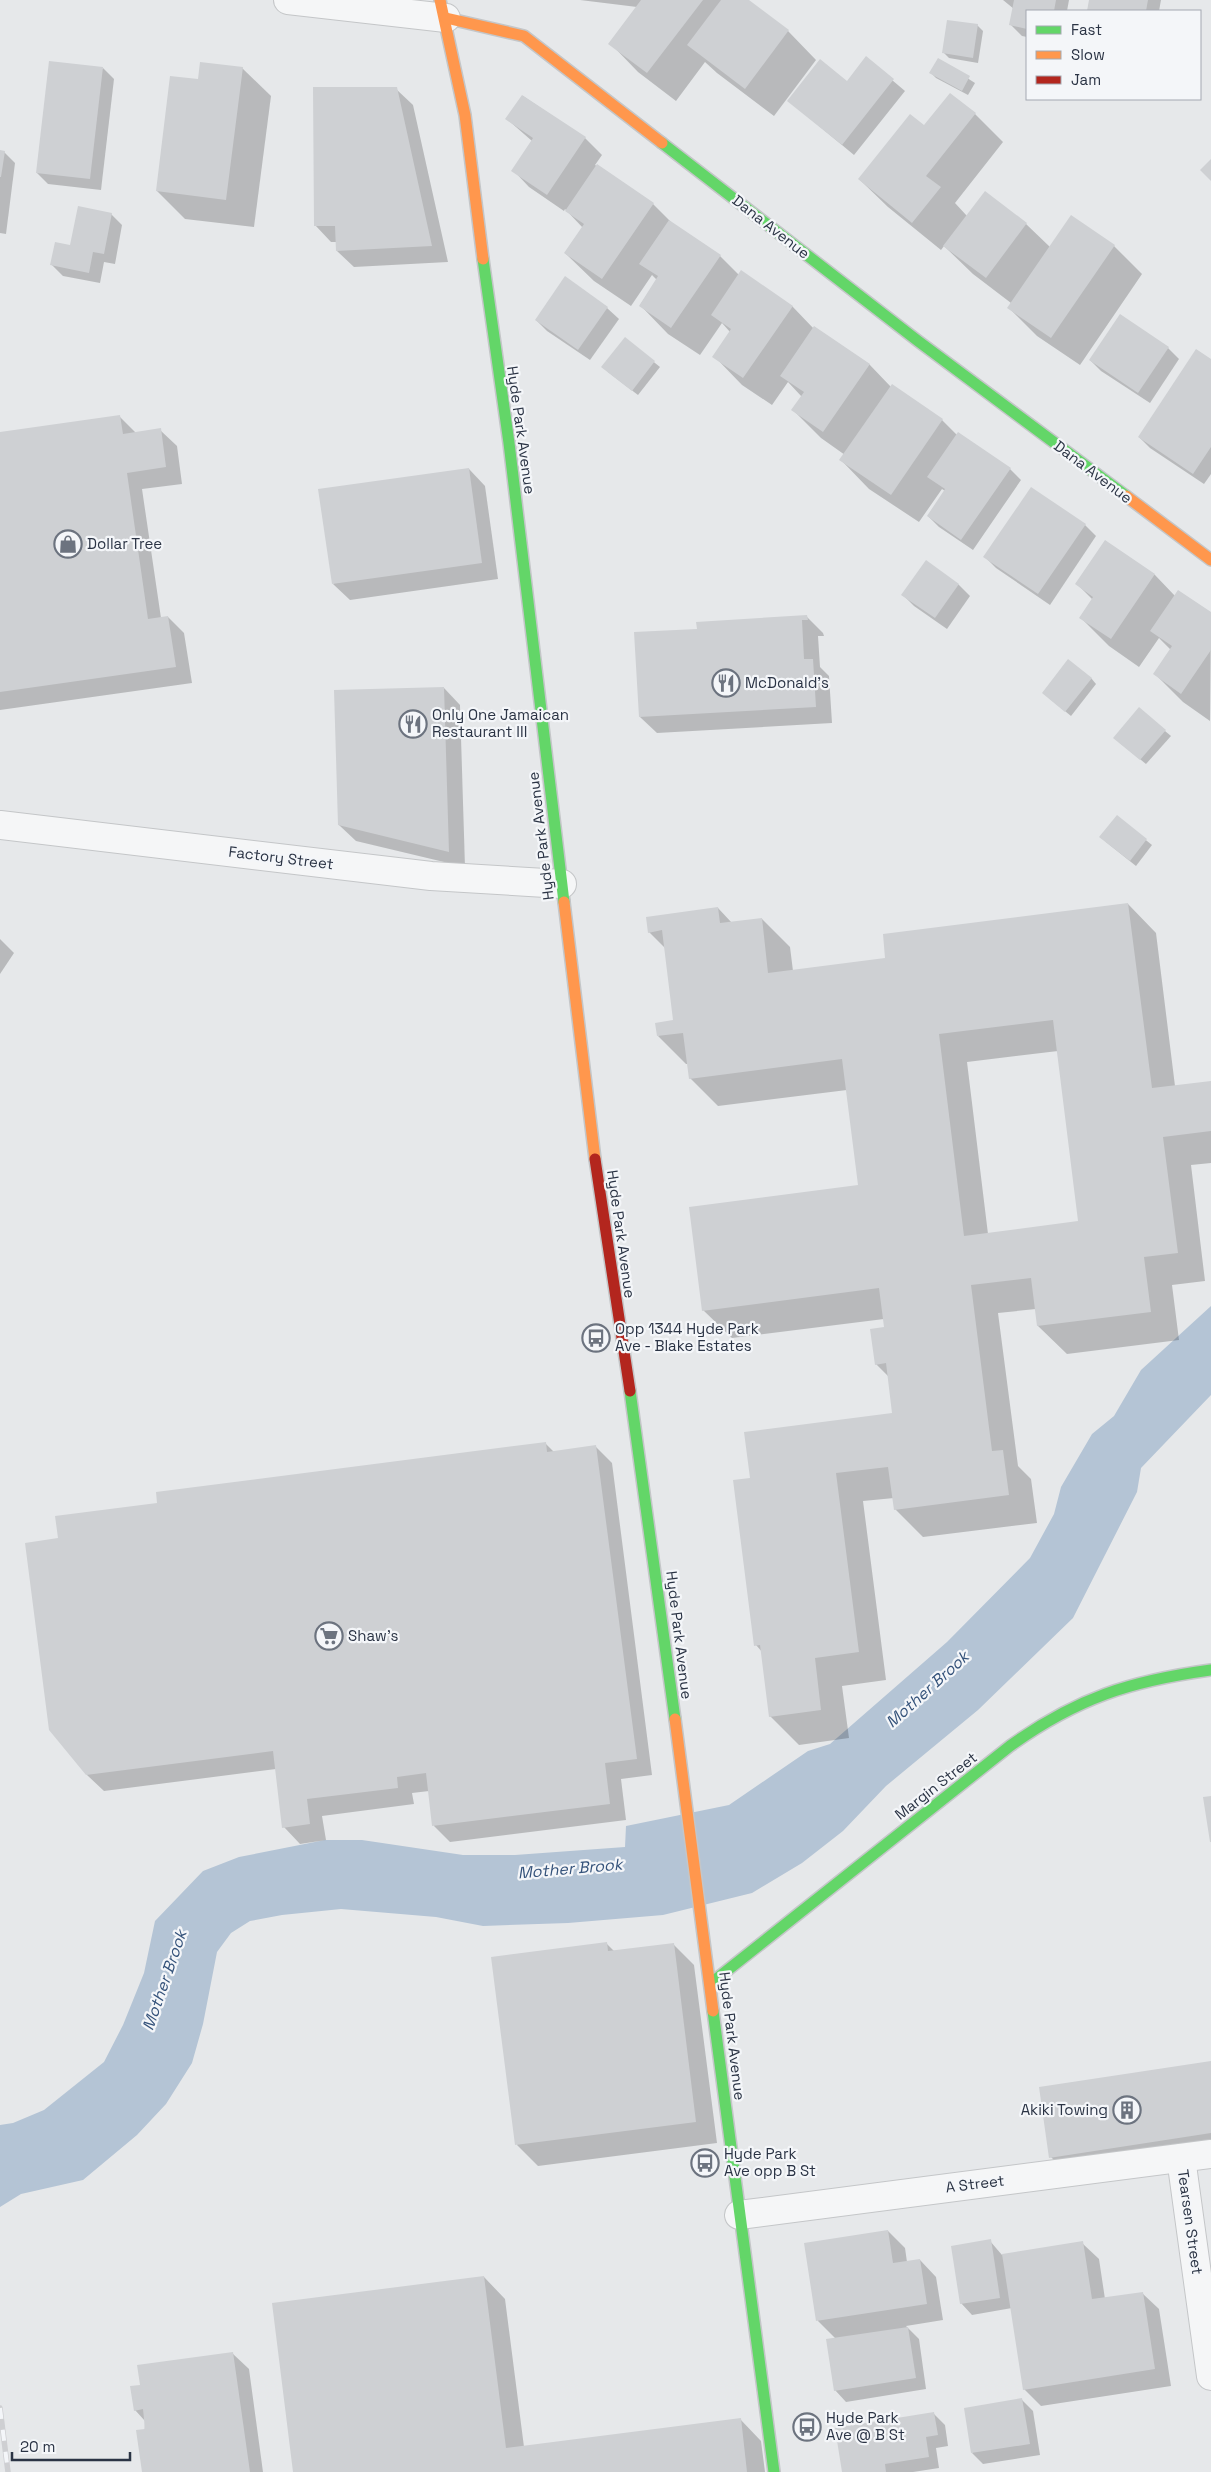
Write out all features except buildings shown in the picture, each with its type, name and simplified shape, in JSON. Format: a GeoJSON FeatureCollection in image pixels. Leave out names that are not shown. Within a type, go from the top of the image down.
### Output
{"type":"FeatureCollection","features":[{"type":"Feature","properties":{"kind":"main road","name":"Dana Avenue"},"geometry":{"type":"LineString","coordinates":[[443,9],[524,36],[918,341],[1211,560]]}},
{"type":"Feature","properties":{"kind":"main road","name":"Hyde Park Avenue"},"geometry":{"type":"LineString","coordinates":[[443,9],[465,115],[487,292],[509,443],[602,1214],[639,1447],[774,2472]]}},
{"type":"Feature","properties":{"kind":"main road","name":"Margin Street"},"geometry":{"type":"LineString","coordinates":[[710,1984],[1010,1746],[1042,1724],[1080,1703],[1119,1689],[1164,1676],[1211,1670]]}},
{"type":"Feature","properties":{"kind":"street","name":"Dana Avenue"},"geometry":{"type":"LineString","coordinates":[[288,0],[443,9]]}},
{"type":"Feature","properties":{"kind":"street","name":"Factory Street"},"geometry":{"type":"LineString","coordinates":[[0,825],[431,876],[562,884]]}},
{"type":"Feature","properties":{"kind":"street","name":"A Street"},"geometry":{"type":"LineString","coordinates":[[739,2215],[1211,2154]]}},
{"type":"Feature","properties":{"kind":"street","name":"Tearsen Street"},"geometry":{"type":"LineString","coordinates":[[1181,2158],[1211,2376]]}},
{"type":"Feature","properties":{"kind":"water","name":"Mother Brook"},"geometry":{"type":"Polygon","coordinates":[[[1211,1306],[1211,1395],[1141,1468],[1137,1492],[1073,1618],[978,1710],[886,1786],[843,1831],[802,1863],[752,1893],[663,1915],[568,1923],[483,1926],[436,1917],[341,1909],[282,1915],[250,1921],[231,1933],[217,1952],[203,2024],[192,2063],[166,2104],[137,2135],[83,2180],[21,2194],[0,2207],[0,2125],[13,2123],[44,2110],[104,2062],[123,2025],[144,1973],[155,1921],[203,1871],[239,1857],[325,1840],[362,1840],[463,1855],[515,1855],[625,1847],[626,1826],[729,1805],[808,1751],[830,1744],[947,1642],[1030,1558],[1054,1514],[1061,1487],[1092,1434],[1114,1416],[1141,1370],[1211,1306]]]}},
{"type":"Feature","properties":{"kind":"railway"},"geometry":{"type":"LineString","coordinates":[[0,2408],[8,2472]]}},
{"type":"Feature","properties":{"kind":"traffic: fast"},"geometry":{"type":"LineString","coordinates":[[662,143],[918,341],[1126,496]]}},
{"type":"Feature","properties":{"kind":"traffic: fast"},"geometry":{"type":"LineString","coordinates":[[483,259],[509,443],[564,902]]}},
{"type":"Feature","properties":{"kind":"traffic: fast"},"geometry":{"type":"LineString","coordinates":[[630,1391],[675,1719]]}},
{"type":"Feature","properties":{"kind":"traffic: fast"},"geometry":{"type":"LineString","coordinates":[[710,1984],[1010,1746],[1035,1729],[1058,1715],[1105,1694],[1155,1680],[1211,1670]]}},
{"type":"Feature","properties":{"kind":"traffic: fast"},"geometry":{"type":"LineString","coordinates":[[713,2011],[774,2472]]}},
{"type":"Feature","properties":{"kind":"traffic: slow"},"geometry":{"type":"LineString","coordinates":[[440,0],[465,115],[483,259]]}},
{"type":"Feature","properties":{"kind":"traffic: slow"},"geometry":{"type":"LineString","coordinates":[[446,18],[524,36],[662,143]]}},
{"type":"Feature","properties":{"kind":"traffic: slow"},"geometry":{"type":"LineString","coordinates":[[1126,496],[1211,560]]}},
{"type":"Feature","properties":{"kind":"traffic: slow"},"geometry":{"type":"LineString","coordinates":[[564,902],[595,1159]]}},
{"type":"Feature","properties":{"kind":"traffic: slow"},"geometry":{"type":"LineString","coordinates":[[675,1719],[713,2011]]}},
{"type":"Feature","properties":{"kind":"traffic: jam"},"geometry":{"type":"LineString","coordinates":[[595,1159],[630,1391]]}},
{"type":"Feature","properties":{"kind":"place","name":"Dollar Tree"},"geometry":{"type":"Point","coordinates":[68,544]}},
{"type":"Feature","properties":{"kind":"place","name":"McDonald's"},"geometry":{"type":"Point","coordinates":[726,683]}},
{"type":"Feature","properties":{"kind":"place","name":"Only One Jamaican Restaurant III"},"geometry":{"type":"Point","coordinates":[413,724]}},
{"type":"Feature","properties":{"kind":"place","name":"Opp 1344 Hyde Park Ave - Blake Estates"},"geometry":{"type":"Point","coordinates":[596,1338]}},
{"type":"Feature","properties":{"kind":"place","name":"Shaw's"},"geometry":{"type":"Point","coordinates":[329,1636]}},
{"type":"Feature","properties":{"kind":"place","name":"Akiki Towing"},"geometry":{"type":"Point","coordinates":[1127,2110]}},
{"type":"Feature","properties":{"kind":"place","name":"Hyde Park Ave opp B St"},"geometry":{"type":"Point","coordinates":[705,2163]}},
{"type":"Feature","properties":{"kind":"place","name":"Hyde Park Ave @ B St"},"geometry":{"type":"Point","coordinates":[807,2427]}}]}
